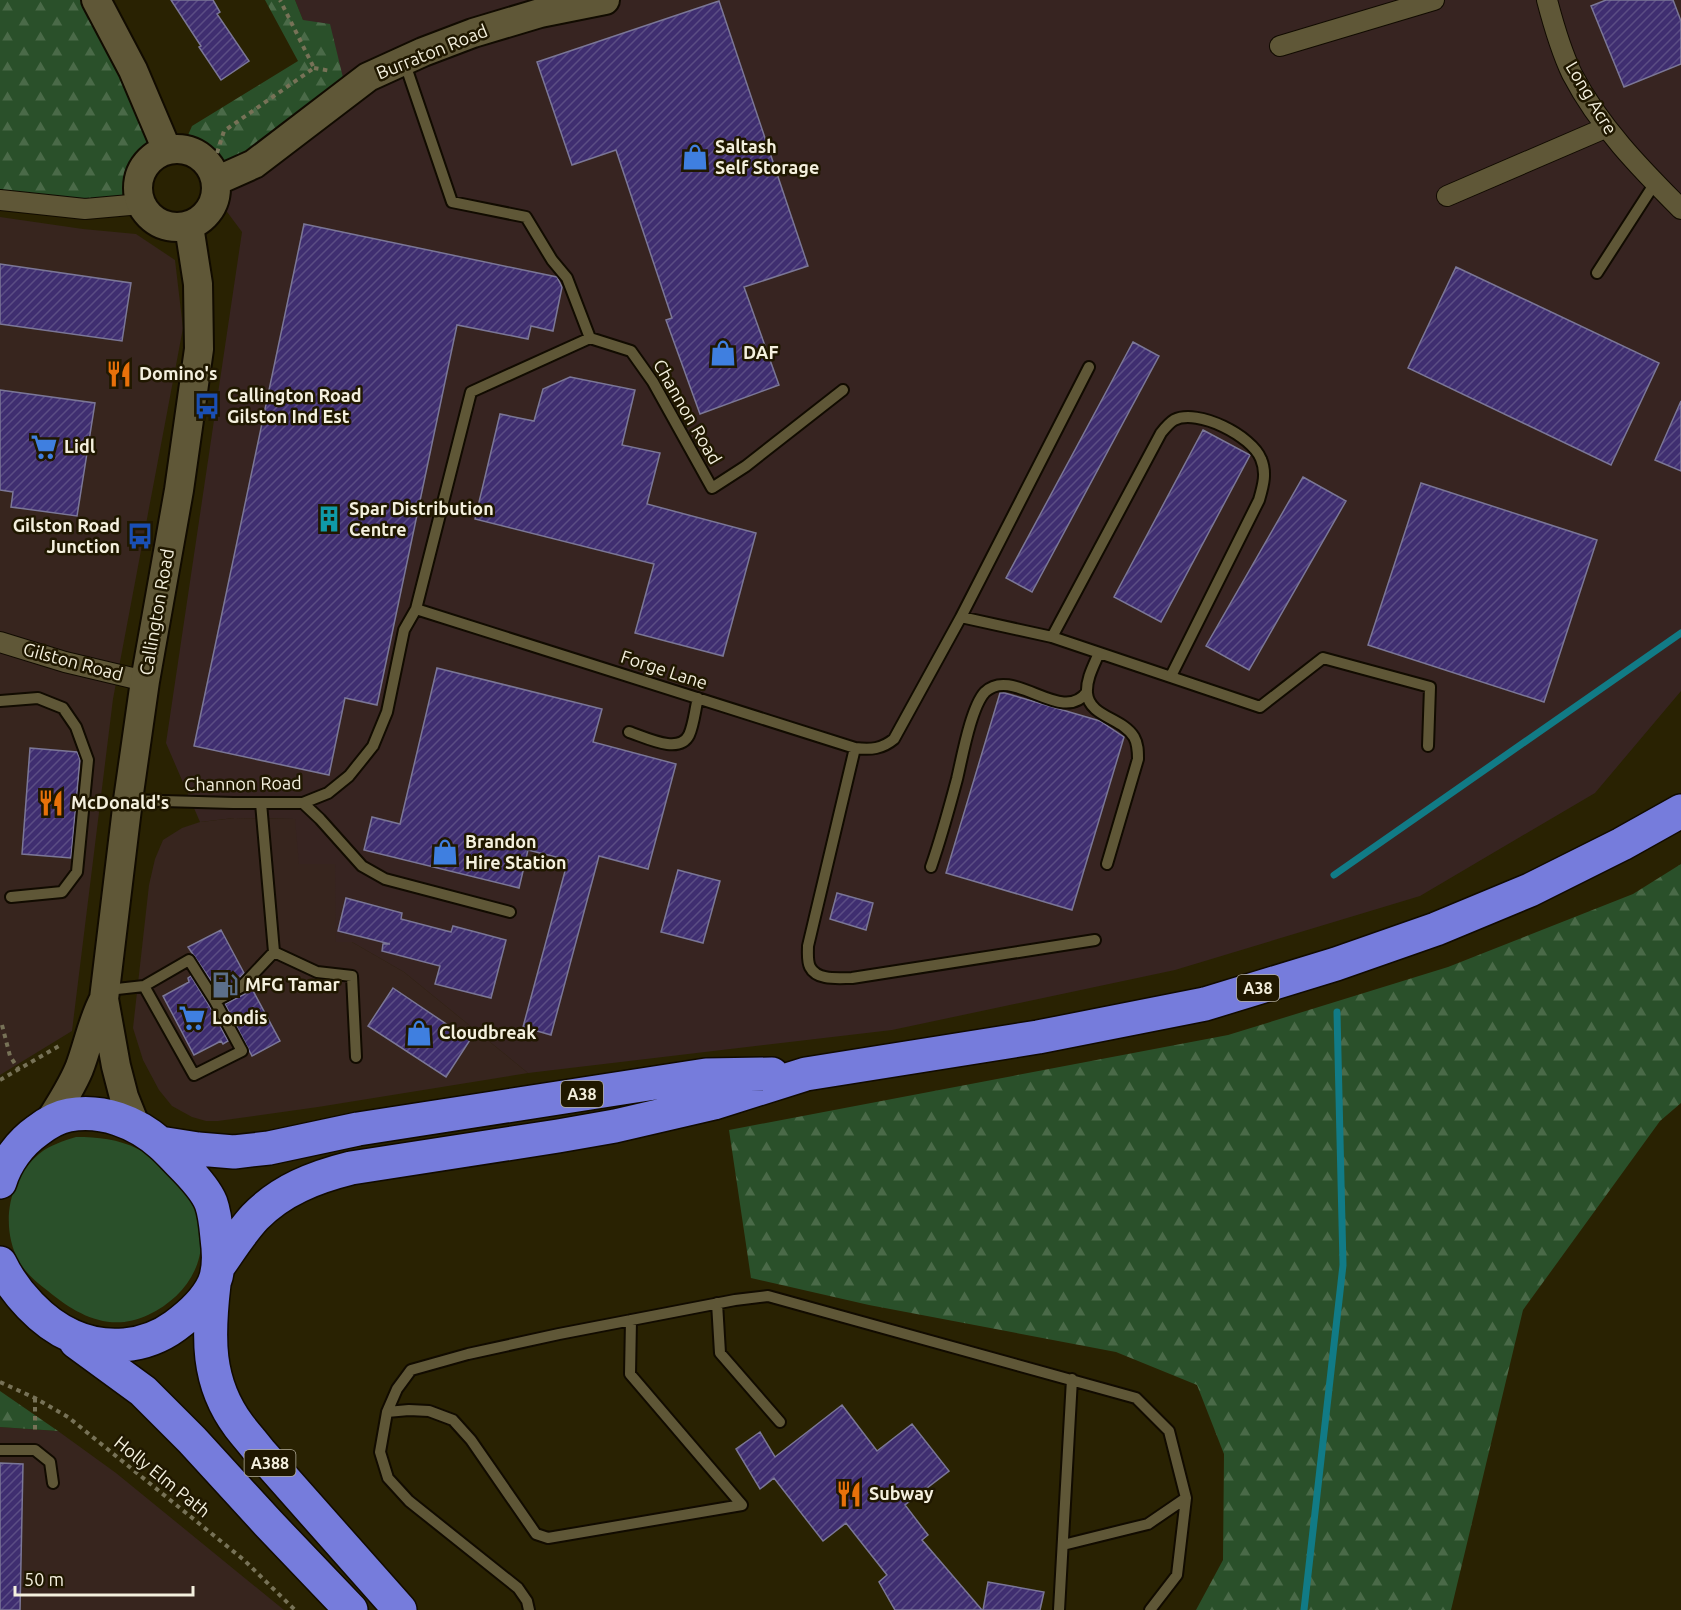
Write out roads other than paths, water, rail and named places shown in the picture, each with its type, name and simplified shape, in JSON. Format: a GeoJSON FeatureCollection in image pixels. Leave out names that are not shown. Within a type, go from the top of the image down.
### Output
{"type":"FeatureCollection","features":[{"type":"Feature","properties":{"kind":"highway","name":"A38"},"geometry":{"type":"LineString","coordinates":[[216,1275],[240,1235],[255,1217],[284,1194],[323,1175],[351,1168],[615,1126],[714,1103],[807,1074],[1038,1037],[1205,1004],[1336,964],[1436,929],[1530,890],[1622,844],[1681,811]]}},
{"type":"Feature","properties":{"kind":"highway","name":"A38"},"geometry":{"type":"LineString","coordinates":[[148,1135],[198,1149],[234,1152],[269,1148],[358,1129],[706,1075],[807,1074]]}},
{"type":"Feature","properties":{"kind":"highway"},"geometry":{"type":"LineString","coordinates":[[0,1182],[12,1156],[25,1140],[68,1115],[96,1114],[118,1119],[148,1135],[190,1174],[210,1201],[218,1245],[216,1275],[201,1303],[170,1330],[153,1339],[133,1345],[108,1346],[86,1342],[51,1323],[0,1289]]}},
{"type":"Feature","properties":{"kind":"highway"},"geometry":{"type":"LineString","coordinates":[[0,1263],[15,1289],[51,1323]]}},
{"type":"Feature","properties":{"kind":"highway","name":"A388"},"geometry":{"type":"LineString","coordinates":[[216,1275],[209,1340],[216,1380],[224,1401],[238,1425],[260,1452],[400,1610]]}},
{"type":"Feature","properties":{"kind":"highway","name":"A388"},"geometry":{"type":"LineString","coordinates":[[51,1323],[143,1391],[351,1610]]}},
{"type":"Feature","properties":{"kind":"main road"},"geometry":{"type":"LineString","coordinates":[[96,0],[133,70],[167,150]]}},
{"type":"Feature","properties":{"kind":"main road","name":"Burraton Road"},"geometry":{"type":"LineString","coordinates":[[214,174],[251,166],[368,77],[473,33],[540,13],[605,0]]}},
{"type":"Feature","properties":{"kind":"main road"},"geometry":{"type":"LineString","coordinates":[[182,149],[196,153],[214,174],[216,197],[210,211],[202,219],[189,226],[178,228],[163,225],[152,219],[141,204],[137,189],[140,173],[151,158],[167,150],[182,149]]}},
{"type":"Feature","properties":{"kind":"main road","name":"Callington Road"},"geometry":{"type":"LineString","coordinates":[[148,1135],[124,1097],[116,1066],[104,995],[145,681],[179,490],[199,348],[198,284],[189,226]]}},
{"type":"Feature","properties":{"kind":"main road","name":"Callington Road"},"geometry":{"type":"LineString","coordinates":[[25,1140],[73,1082],[104,995]]}},
{"type":"Feature","properties":{"kind":"street"},"geometry":{"type":"LineString","coordinates":[[1280,46],[1434,0]]}},
{"type":"Feature","properties":{"kind":"street","name":"Long Acre"},"geometry":{"type":"LineString","coordinates":[[1547,0],[1572,73],[1605,128],[1681,209]]}},
{"type":"Feature","properties":{"kind":"street"},"geometry":{"type":"LineString","coordinates":[[1447,196],[1605,128]]}},
{"type":"Feature","properties":{"kind":"street"},"geometry":{"type":"LineString","coordinates":[[0,200],[85,209],[141,204]]}},
{"type":"Feature","properties":{"kind":"street","name":"Gilston Road"},"geometry":{"type":"LineString","coordinates":[[0,642],[65,662],[145,681]]}},
{"type":"Feature","properties":{"kind":"lane"},"geometry":{"type":"LineString","coordinates":[[404,61],[452,202],[526,217],[552,260],[567,278],[590,338]]}},
{"type":"Feature","properties":{"kind":"lane"},"geometry":{"type":"LineString","coordinates":[[1597,273],[1655,183]]}},
{"type":"Feature","properties":{"kind":"lane","name":"Channon Road"},"geometry":{"type":"LineString","coordinates":[[128,800],[303,803],[328,793],[349,776],[373,746],[387,712],[404,630],[416,609],[471,393],[590,338],[631,351],[653,382],[712,488],[746,466],[843,390]]}},
{"type":"Feature","properties":{"kind":"lane"},"geometry":{"type":"LineString","coordinates":[[1089,367],[961,617],[1052,637],[1260,707],[1323,658],[1430,687],[1428,746]]}},
{"type":"Feature","properties":{"kind":"lane"},"geometry":{"type":"LineString","coordinates":[[1052,637],[1161,433],[1175,420],[1197,417],[1243,437],[1253,446],[1264,467],[1264,480],[1259,500],[1171,676]]}},
{"type":"Feature","properties":{"kind":"lane","name":"Forge Lane"},"geometry":{"type":"LineString","coordinates":[[416,609],[855,748],[877,749],[894,739],[898,733],[961,617]]}},
{"type":"Feature","properties":{"kind":"lane"},"geometry":{"type":"LineString","coordinates":[[1099,652],[1089,679],[1087,692],[1089,701],[1099,712],[1130,732],[1135,738],[1138,759],[1107,864]]}},
{"type":"Feature","properties":{"kind":"lane"},"geometry":{"type":"LineString","coordinates":[[931,867],[944,827],[974,712],[986,692],[1002,684],[1011,685],[1037,696],[1062,702],[1073,702],[1079,700],[1087,692]]}},
{"type":"Feature","properties":{"kind":"lane"},"geometry":{"type":"LineString","coordinates":[[0,701],[38,698],[63,708],[76,727],[88,760],[77,872],[62,892],[11,897]]}},
{"type":"Feature","properties":{"kind":"lane"},"geometry":{"type":"LineString","coordinates":[[629,732],[673,745],[682,743],[689,735],[698,698]]}},
{"type":"Feature","properties":{"kind":"lane"},"geometry":{"type":"LineString","coordinates":[[855,748],[808,946],[810,967],[814,972],[823,977],[852,978],[1095,940]]}},
{"type":"Feature","properties":{"kind":"lane"},"geometry":{"type":"LineString","coordinates":[[215,1001],[241,987],[274,952],[261,803]]}},
{"type":"Feature","properties":{"kind":"lane"},"geometry":{"type":"LineString","coordinates":[[303,803],[362,866],[385,879],[510,912]]}},
{"type":"Feature","properties":{"kind":"lane"},"geometry":{"type":"LineString","coordinates":[[274,952],[317,972],[352,976],[356,1057]]}},
{"type":"Feature","properties":{"kind":"lane"},"geometry":{"type":"LineString","coordinates":[[104,995],[144,986],[189,960],[215,1001],[242,1051],[194,1075],[144,986]]}},
{"type":"Feature","properties":{"kind":"lane"},"geometry":{"type":"LineString","coordinates":[[529,1610],[527,1601],[518,1588],[409,1501],[388,1478],[380,1452],[387,1412],[397,1389],[411,1370],[468,1354],[631,1320],[717,1303],[768,1296],[1136,1398],[1169,1431],[1186,1498],[1177,1575],[1150,1610]]}},
{"type":"Feature","properties":{"kind":"lane"},"geometry":{"type":"LineString","coordinates":[[717,1303],[720,1353],[780,1422]]}},
{"type":"Feature","properties":{"kind":"lane"},"geometry":{"type":"LineString","coordinates":[[387,1412],[429,1410],[453,1420],[471,1440],[536,1533],[548,1538],[742,1505],[630,1374],[631,1320]]}},
{"type":"Feature","properties":{"kind":"lane"},"geometry":{"type":"LineString","coordinates":[[1059,1610],[1071,1379]]}},
{"type":"Feature","properties":{"kind":"lane"},"geometry":{"type":"LineString","coordinates":[[0,1450],[35,1450],[50,1462],[53,1483]]}},
{"type":"Feature","properties":{"kind":"lane"},"geometry":{"type":"LineString","coordinates":[[1063,1545],[1148,1524],[1186,1498]]}},
{"type":"Feature","properties":{"kind":"waterway"},"geometry":{"type":"LineString","coordinates":[[1334,875],[1681,633]]}},
{"type":"Feature","properties":{"kind":"waterway"},"geometry":{"type":"LineString","coordinates":[[1304,1610],[1343,1265],[1337,1012]]}},
{"type":"Feature","properties":{"kind":"place","name":"Saltash Self Storage"},"geometry":{"type":"Point","coordinates":[695,157]}},
{"type":"Feature","properties":{"kind":"place","name":"DAF"},"geometry":{"type":"Point","coordinates":[723,353]}},
{"type":"Feature","properties":{"kind":"place","name":"Domino's"},"geometry":{"type":"Point","coordinates":[119,374]}},
{"type":"Feature","properties":{"kind":"place","name":"Callington Road Gilston Ind Est"},"geometry":{"type":"Point","coordinates":[207,406]}},
{"type":"Feature","properties":{"kind":"place","name":"Lidl"},"geometry":{"type":"Point","coordinates":[44,447]}},
{"type":"Feature","properties":{"kind":"place","name":"Spar Distribution Centre"},"geometry":{"type":"Point","coordinates":[329,519]}},
{"type":"Feature","properties":{"kind":"place","name":"Gilston Road Junction"},"geometry":{"type":"Point","coordinates":[140,536]}},
{"type":"Feature","properties":{"kind":"place","name":"McDonald's"},"geometry":{"type":"Point","coordinates":[51,803]}},
{"type":"Feature","properties":{"kind":"place","name":"Brandon Hire Station"},"geometry":{"type":"Point","coordinates":[445,852]}},
{"type":"Feature","properties":{"kind":"place","name":"MFG Tamar"},"geometry":{"type":"Point","coordinates":[225,985]}},
{"type":"Feature","properties":{"kind":"place","name":"Londis"},"geometry":{"type":"Point","coordinates":[192,1018]}},
{"type":"Feature","properties":{"kind":"place","name":"Cloudbreak"},"geometry":{"type":"Point","coordinates":[419,1033]}},
{"type":"Feature","properties":{"kind":"place","name":"Subway"},"geometry":{"type":"Point","coordinates":[849,1494]}}]}
